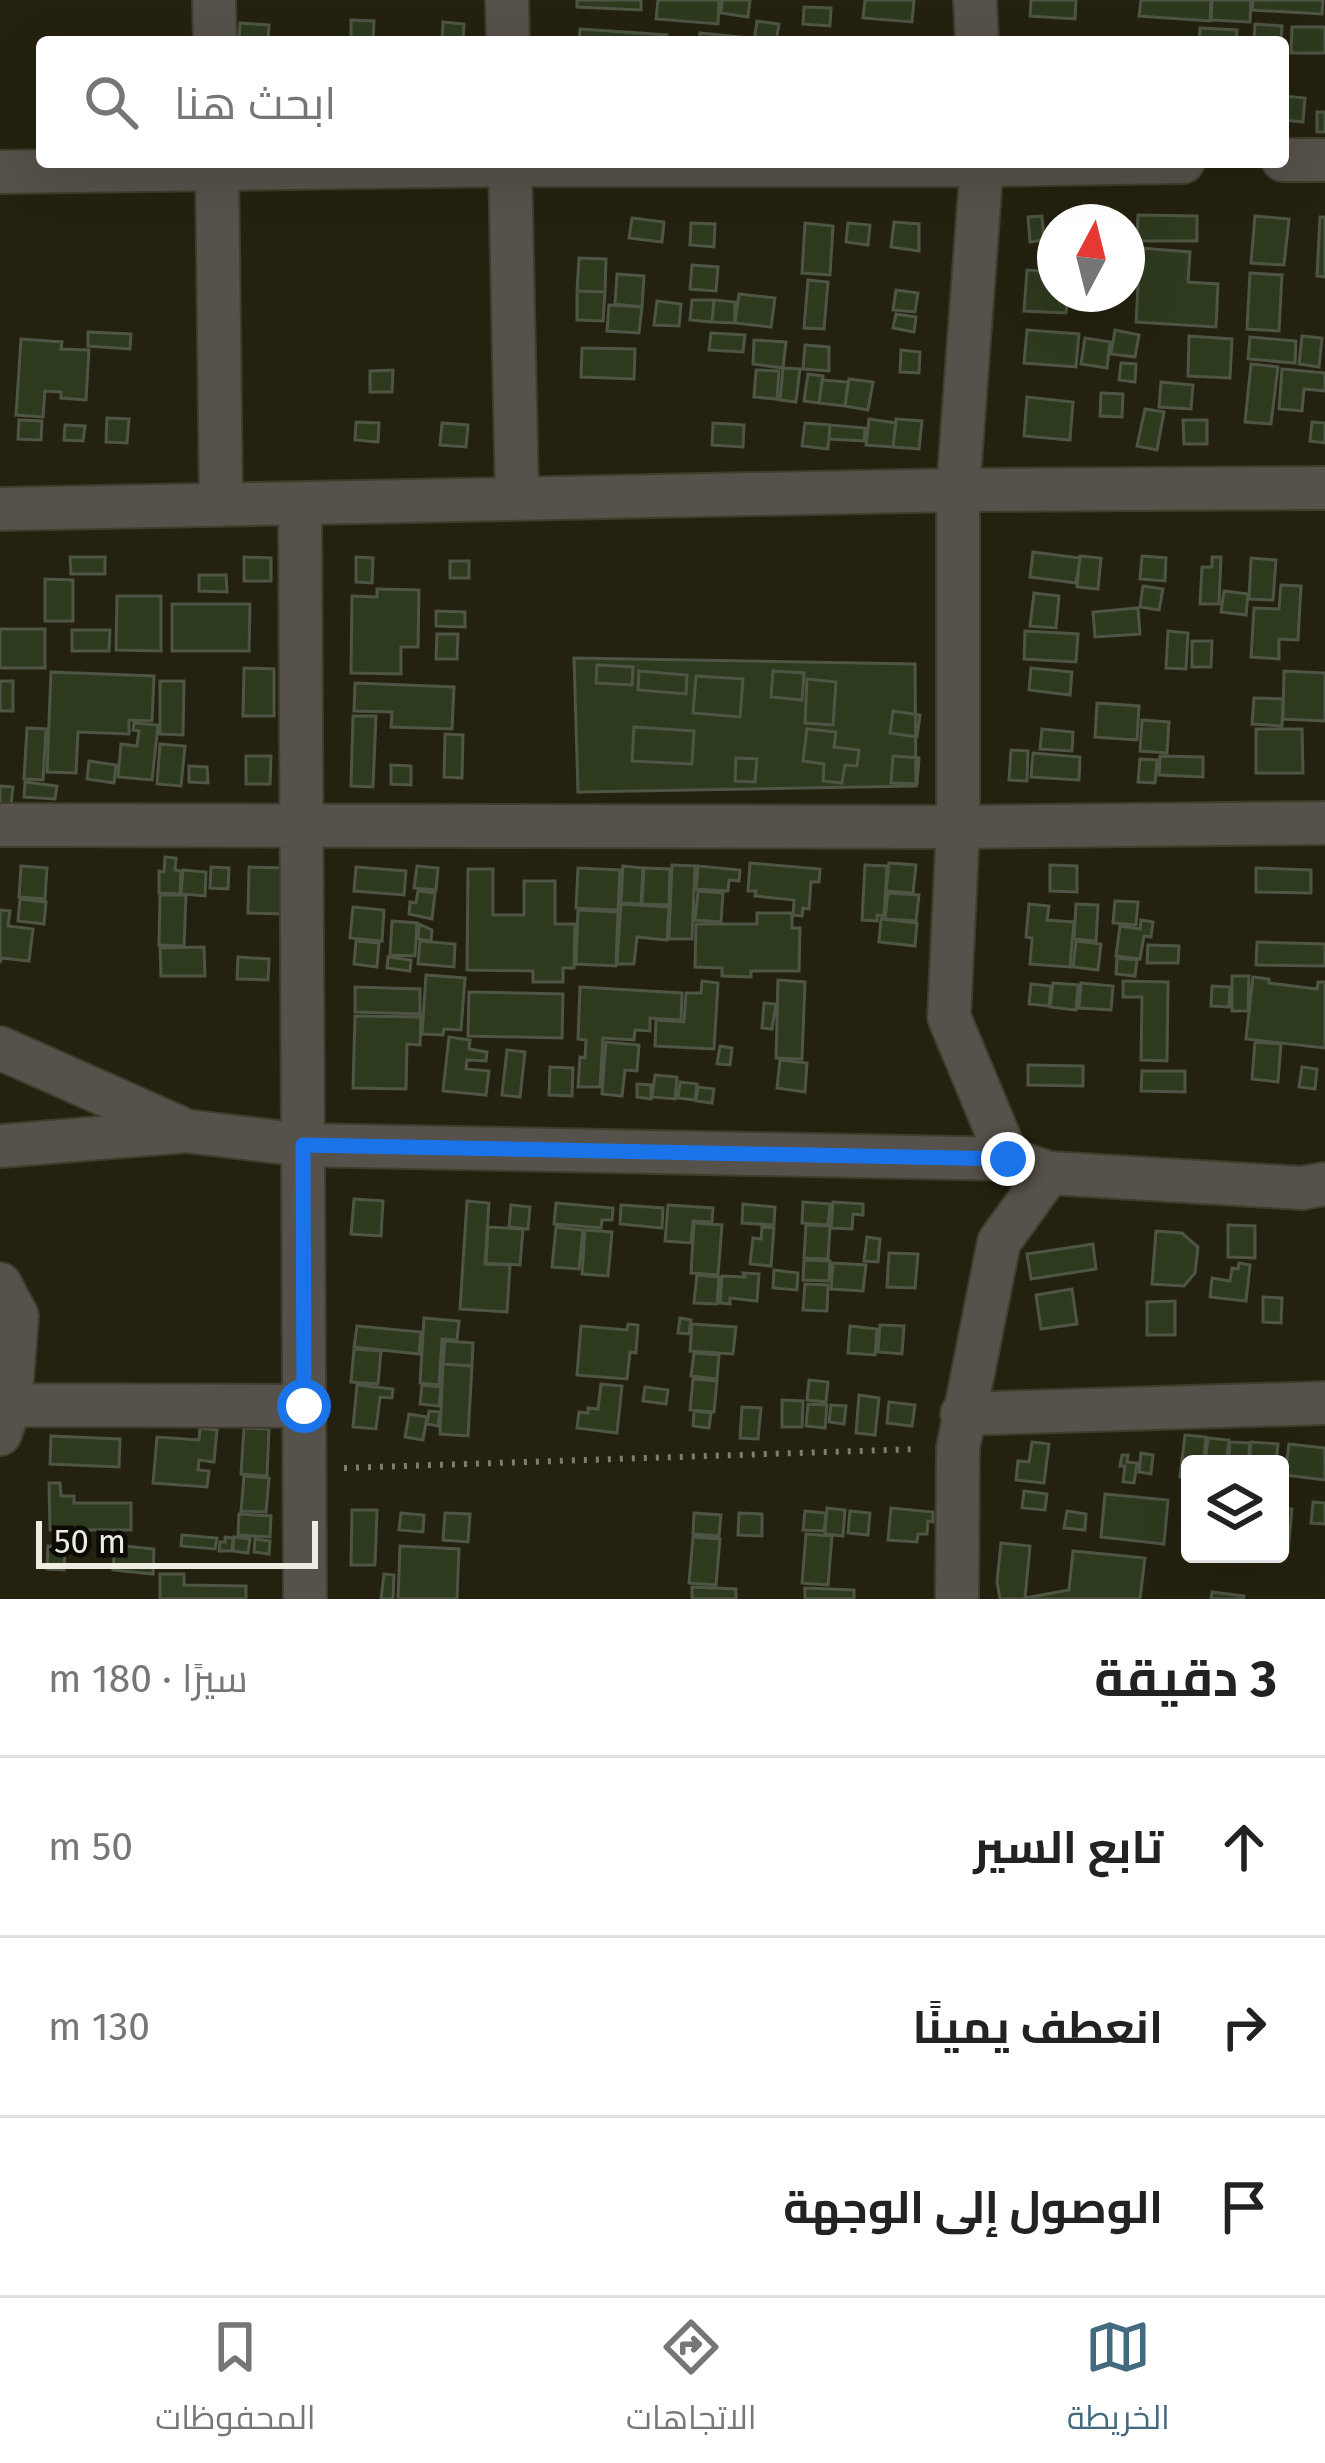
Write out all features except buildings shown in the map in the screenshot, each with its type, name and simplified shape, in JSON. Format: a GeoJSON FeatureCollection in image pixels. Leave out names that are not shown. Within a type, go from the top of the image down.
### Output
{"type":"FeatureCollection","features":[{"type":"Feature","properties":{"kind":"street"},"geometry":{"type":"LineString","coordinates":[[214,0],[215,36]]}},
{"type":"Feature","properties":{"kind":"street"},"geometry":{"type":"LineString","coordinates":[[507,0],[508,36]]}},
{"type":"Feature","properties":{"kind":"street"},"geometry":{"type":"LineString","coordinates":[[975,0],[977,36]]}},
{"type":"Feature","properties":{"kind":"street"},"geometry":{"type":"LineString","coordinates":[[1289,160],[1325,160]]}},
{"type":"Feature","properties":{"kind":"street"},"geometry":{"type":"LineString","coordinates":[[0,172],[124,168]]}},
{"type":"Feature","properties":{"kind":"street"},"geometry":{"type":"LineString","coordinates":[[217,168],[221,505]]}},
{"type":"Feature","properties":{"kind":"street"},"geometry":{"type":"LineString","coordinates":[[510,168],[517,499]]}},
{"type":"Feature","properties":{"kind":"street"},"geometry":{"type":"LineString","coordinates":[[982,168],[958,490],[958,827],[950,1017],[1008,1159]]}},
{"type":"Feature","properties":{"kind":"street"},"geometry":{"type":"LineString","coordinates":[[0,509],[958,490],[1325,488]]}},
{"type":"Feature","properties":{"kind":"street"},"geometry":{"type":"LineString","coordinates":[[300,503],[305,1599]]}},
{"type":"Feature","properties":{"kind":"street"},"geometry":{"type":"LineString","coordinates":[[0,825],[1325,823]]}},
{"type":"Feature","properties":{"kind":"street"},"geometry":{"type":"LineString","coordinates":[[0,1048],[186,1131]]}},
{"type":"Feature","properties":{"kind":"street"},"geometry":{"type":"LineString","coordinates":[[0,1146],[186,1131],[303,1145],[1008,1159],[1049,1173],[1302,1188],[1325,1184]]}},
{"type":"Feature","properties":{"kind":"street"},"geometry":{"type":"LineString","coordinates":[[958,1599],[960,1431],[999,1242],[1049,1173]]}},
{"type":"Feature","properties":{"kind":"street"},"geometry":{"type":"LineString","coordinates":[[0,1284],[17,1316],[5,1419],[304,1406]]}},
{"type":"Feature","properties":{"kind":"street"},"geometry":{"type":"LineString","coordinates":[[960,1431],[1325,1403]]}},
{"type":"Feature","properties":{"kind":"path"},"geometry":{"type":"LineString","coordinates":[[305,1469],[960,1431]]}},
{"type":"Feature","properties":{"kind":"route"},"geometry":{"type":"LineString","coordinates":[[304,1406],[303,1145],[1008,1159]]}}]}
